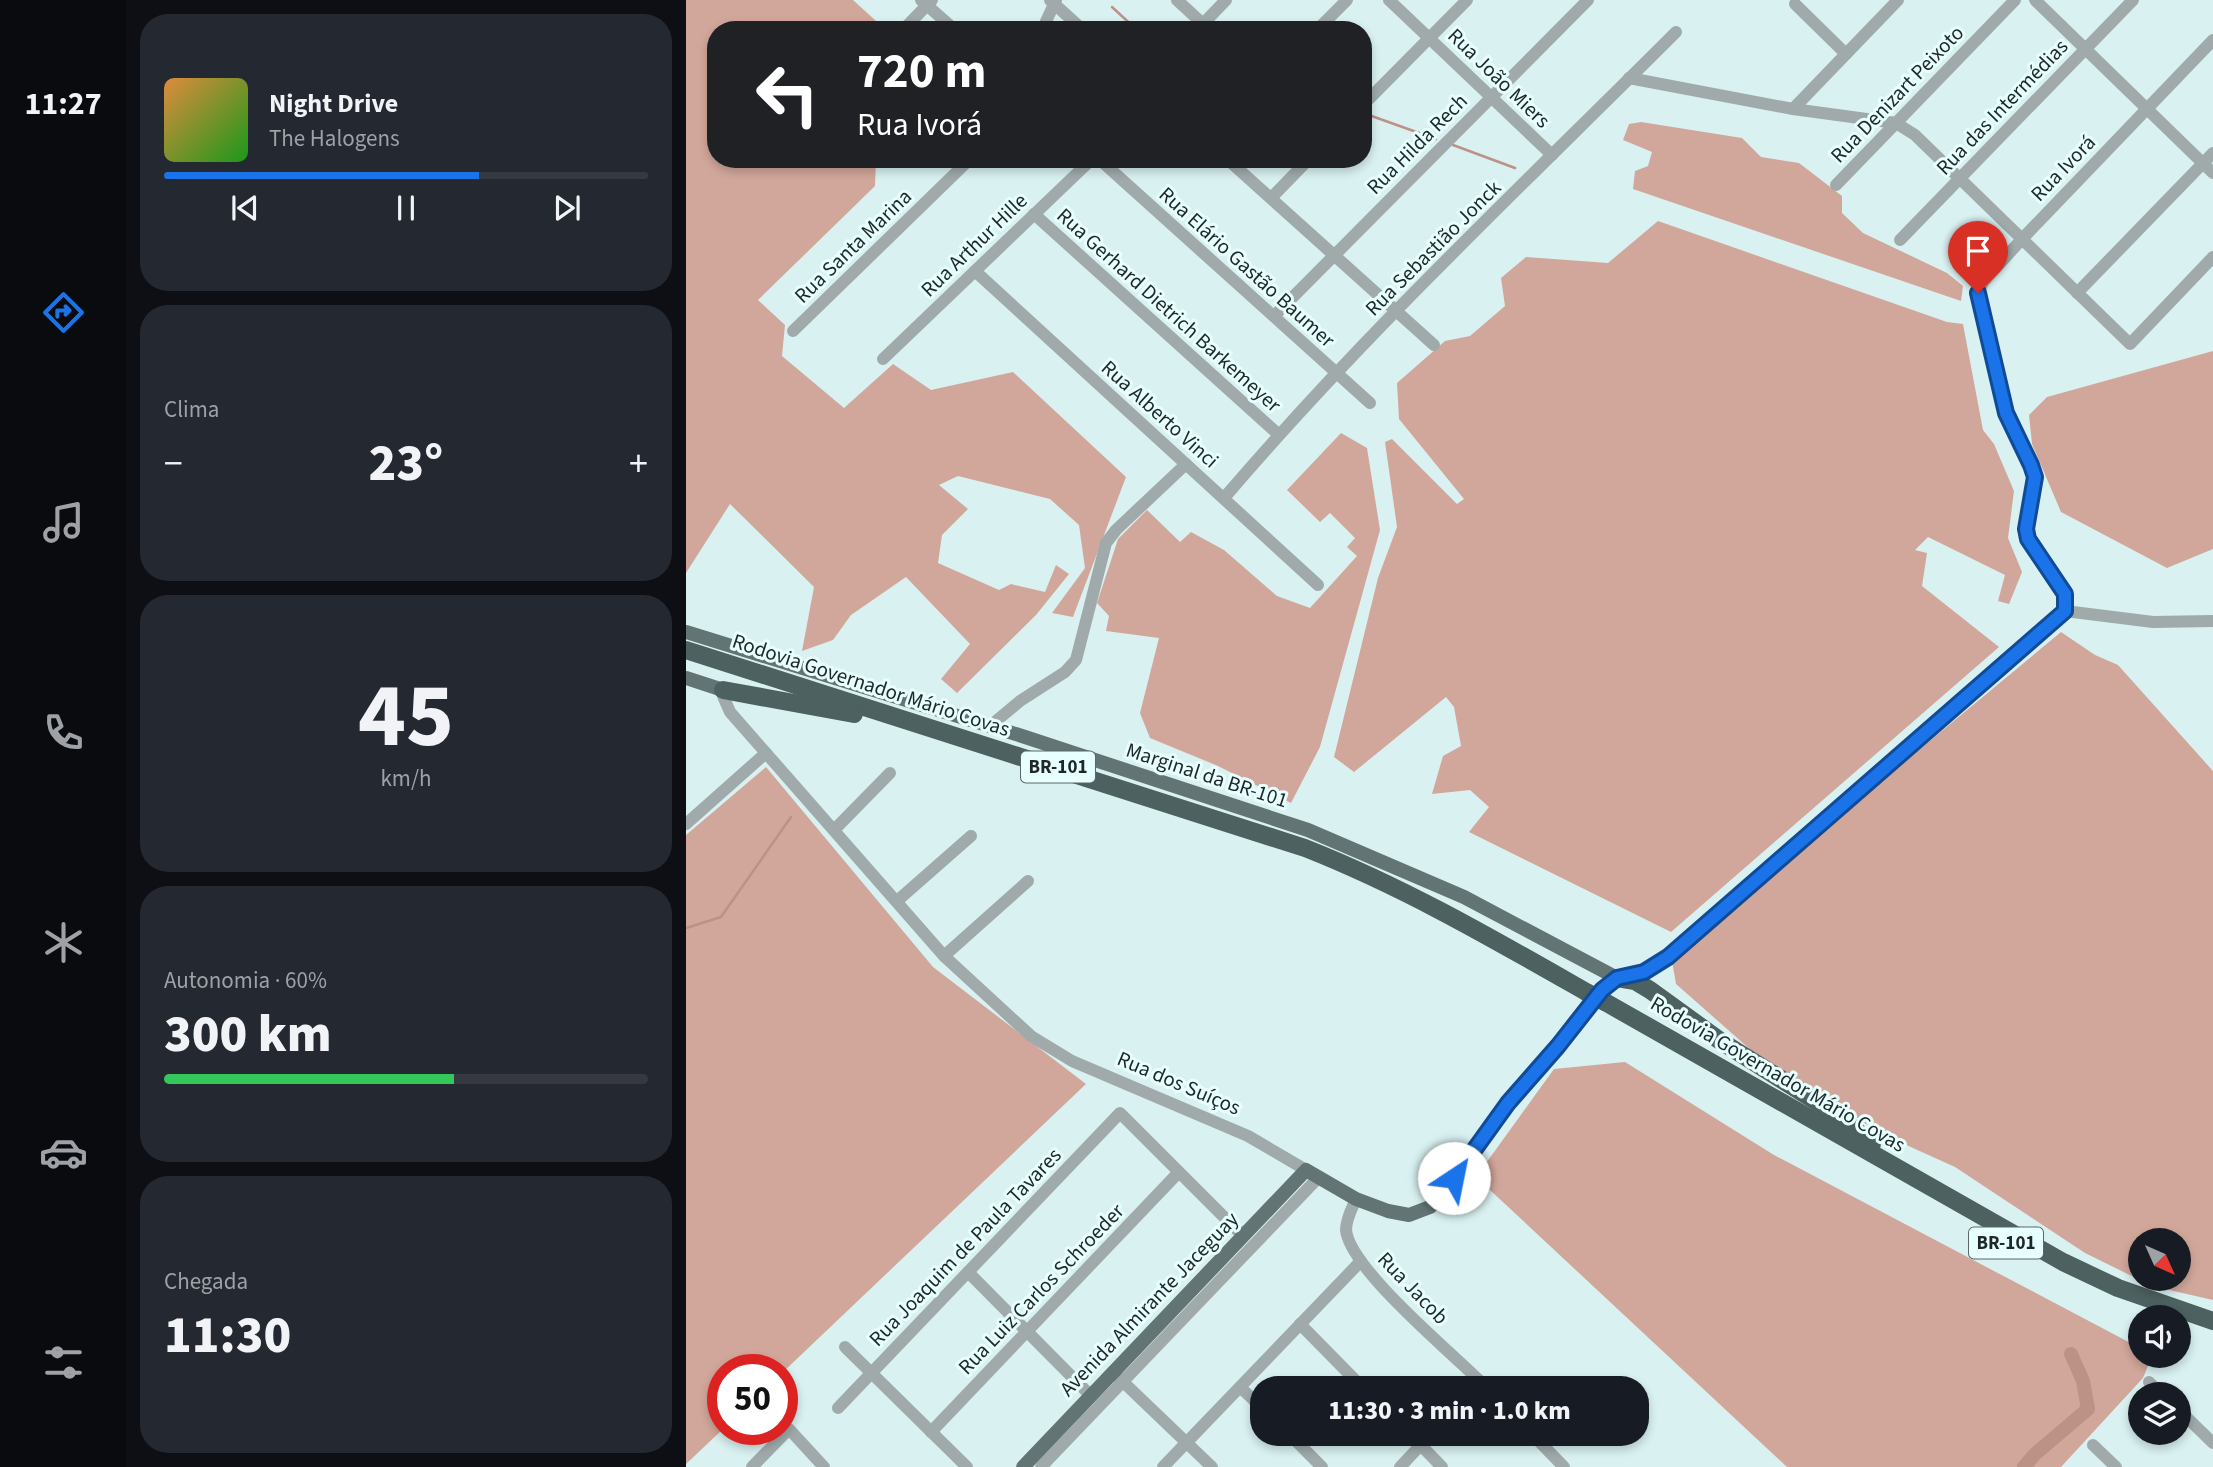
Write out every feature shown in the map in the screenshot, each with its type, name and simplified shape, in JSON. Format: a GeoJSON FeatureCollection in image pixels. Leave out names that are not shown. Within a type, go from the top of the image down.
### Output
{"type":"FeatureCollection","features":[{"type":"Feature","properties":{"kind":"highway","name":"Rodovia Governador Mário Covas"},"geometry":{"type":"LineString","coordinates":[[686,650],[1305,848],[1364,872],[1424,900],[2037,1261],[2132,1305]]}},
{"type":"Feature","properties":{"kind":"highway","name":"Rodovia Governador Mário Covas"},"geometry":{"type":"LineString","coordinates":[[686,662],[1313,862],[1414,908],[1585,997]]}},
{"type":"Feature","properties":{"kind":"highway"},"geometry":{"type":"LineString","coordinates":[[723,690],[854,714]]}},
{"type":"Feature","properties":{"kind":"highway"},"geometry":{"type":"LineString","coordinates":[[1617,978],[1635,981],[1650,990],[1719,1040],[1833,1112],[1910,1175]]}},
{"type":"Feature","properties":{"kind":"highway","name":"Rodovia Governador Mário Covas"},"geometry":{"type":"LineString","coordinates":[[1602,1007],[2063,1262],[2138,1296],[2213,1321]]}},
{"type":"Feature","properties":{"kind":"highway"},"geometry":{"type":"LineString","coordinates":[[2191,1326],[2213,1333]]}},
{"type":"Feature","properties":{"kind":"main road","name":"Marginal da BR-101"},"geometry":{"type":"LineString","coordinates":[[686,632],[990,726],[1258,812],[1335,840],[1500,914],[1617,978]]}},
{"type":"Feature","properties":{"kind":"main road"},"geometry":{"type":"LineString","coordinates":[[686,678],[723,690]]}},
{"type":"Feature","properties":{"kind":"main road","name":"Rua dos Suíços"},"geometry":{"type":"LineString","coordinates":[[1312,1174],[1356,1199],[1401,1214],[1416,1214],[1430,1207],[1444,1193],[1508,1103],[1602,990],[1617,978]]}},
{"type":"Feature","properties":{"kind":"main road","name":"Avenida Almirante Jaceguay"},"geometry":{"type":"LineString","coordinates":[[1023,1467],[1091,1396],[1118,1377],[1243,1236],[1312,1174]]}},
{"type":"Feature","properties":{"kind":"street"},"geometry":{"type":"LineString","coordinates":[[1177,0],[1195,21]]}},
{"type":"Feature","properties":{"kind":"street"},"geometry":{"type":"LineString","coordinates":[[1206,21],[1226,0]]}},
{"type":"Feature","properties":{"kind":"street"},"geometry":{"type":"LineString","coordinates":[[1326,21],[1347,0]]}},
{"type":"Feature","properties":{"kind":"street","name":"Rua João Miers"},"geometry":{"type":"LineString","coordinates":[[1389,0],[1552,155]]}},
{"type":"Feature","properties":{"kind":"street"},"geometry":{"type":"LineString","coordinates":[[1372,96],[1466,0]]}},
{"type":"Feature","properties":{"kind":"street","name":"Rua Hilda Rech"},"geometry":{"type":"LineString","coordinates":[[1273,316],[1588,0]]}},
{"type":"Feature","properties":{"kind":"street"},"geometry":{"type":"LineString","coordinates":[[1793,108],[1898,0]]}},
{"type":"Feature","properties":{"kind":"street","name":"Rua Denizart Peixoto"},"geometry":{"type":"LineString","coordinates":[[1836,185],[2015,0]]}},
{"type":"Feature","properties":{"kind":"street"},"geometry":{"type":"LineString","coordinates":[[2035,0],[2208,168]]}},
{"type":"Feature","properties":{"kind":"street","name":"Rua das Intermédias"},"geometry":{"type":"LineString","coordinates":[[1900,240],[2133,0]]}},
{"type":"Feature","properties":{"kind":"street"},"geometry":{"type":"LineString","coordinates":[[1045,21],[1053,1],[1074,21]]}},
{"type":"Feature","properties":{"kind":"street"},"geometry":{"type":"LineString","coordinates":[[911,21],[927,2],[946,21]]}},
{"type":"Feature","properties":{"kind":"street"},"geometry":{"type":"LineString","coordinates":[[1795,4],[1846,54]]}},
{"type":"Feature","properties":{"kind":"street","name":"Rua Sebastião Jonck"},"geometry":{"type":"LineString","coordinates":[[1224,498],[1278,434],[1336,373],[1676,32]]}},
{"type":"Feature","properties":{"kind":"street","name":"Rua Ivorá"},"geometry":{"type":"LineString","coordinates":[[2065,611],[2065,594],[2028,539],[2026,529],[2035,477],[2006,413],[1978,293],[1983,282],[2022,239],[2213,40]]}},
{"type":"Feature","properties":{"kind":"street"},"geometry":{"type":"LineString","coordinates":[[1629,78],[1896,124],[1915,135],[2130,344],[2213,257]]}},
{"type":"Feature","properties":{"kind":"street"},"geometry":{"type":"LineString","coordinates":[[2077,293],[2208,168],[2213,153]]}},
{"type":"Feature","properties":{"kind":"street","name":"Rua Santa Marina"},"geometry":{"type":"LineString","coordinates":[[793,331],[961,168]]}},
{"type":"Feature","properties":{"kind":"street","name":"Rua Arthur Hille"},"geometry":{"type":"LineString","coordinates":[[883,359],[1083,168]]}},
{"type":"Feature","properties":{"kind":"street","name":"Rua Elário Gastão Baumer"},"geometry":{"type":"LineString","coordinates":[[1109,168],[1370,402]]}},
{"type":"Feature","properties":{"kind":"street"},"geometry":{"type":"LineString","coordinates":[[1237,168],[1434,345]]}},
{"type":"Feature","properties":{"kind":"street"},"geometry":{"type":"LineString","coordinates":[[1271,198],[1300,168]]}},
{"type":"Feature","properties":{"kind":"street","name":"Rua Gerhard Dietrich Barkemeyer"},"geometry":{"type":"LineString","coordinates":[[1034,214],[1278,434]]}},
{"type":"Feature","properties":{"kind":"street","name":"Rua Alberto Vinci"},"geometry":{"type":"LineString","coordinates":[[975,271],[1318,585]]}},
{"type":"Feature","properties":{"kind":"street"},"geometry":{"type":"LineString","coordinates":[[990,726],[1020,701],[1071,666],[1080,648],[1106,543],[1116,530],[1186,464]]}},
{"type":"Feature","properties":{"kind":"street"},"geometry":{"type":"LineString","coordinates":[[2065,611],[2152,622],[2213,621]]}},
{"type":"Feature","properties":{"kind":"street","name":"Rua dos Suíços"},"geometry":{"type":"LineString","coordinates":[[1617,978],[1636,975],[1653,968],[2065,611]]}},
{"type":"Feature","properties":{"kind":"street","name":"Rua dos Suíços"},"geometry":{"type":"LineString","coordinates":[[723,690],[725,704],[730,712],[944,956],[1031,1036],[1059,1055],[1264,1144],[1312,1174]]}},
{"type":"Feature","properties":{"kind":"street"},"geometry":{"type":"LineString","coordinates":[[686,824],[766,753]]}},
{"type":"Feature","properties":{"kind":"street"},"geometry":{"type":"LineString","coordinates":[[835,829],[890,773]]}},
{"type":"Feature","properties":{"kind":"street"},"geometry":{"type":"LineString","coordinates":[[898,901],[971,836]]}},
{"type":"Feature","properties":{"kind":"street"},"geometry":{"type":"LineString","coordinates":[[944,956],[1028,881]]}},
{"type":"Feature","properties":{"kind":"street"},"geometry":{"type":"LineString","coordinates":[[1650,990],[1653,968]]}},
{"type":"Feature","properties":{"kind":"street","name":"Rua Joaquim de Paula Tavares"},"geometry":{"type":"LineString","coordinates":[[838,1408],[1120,1113],[1179,1172]]}},
{"type":"Feature","properties":{"kind":"street"},"geometry":{"type":"LineString","coordinates":[[1179,1172],[1243,1236]]}},
{"type":"Feature","properties":{"kind":"street","name":"Rua Luiz Carlos Schroeder"},"geometry":{"type":"LineString","coordinates":[[931,1432],[1179,1172]]}},
{"type":"Feature","properties":{"kind":"street","name":"Avenida Almirante Jaceguay"},"geometry":{"type":"LineString","coordinates":[[1041,1467],[1118,1377],[1312,1174]]}},
{"type":"Feature","properties":{"kind":"street","name":"Rua Jacob"},"geometry":{"type":"LineString","coordinates":[[1356,1199],[1346,1230],[1361,1261],[1394,1300],[1471,1376]]}},
{"type":"Feature","properties":{"kind":"street"},"geometry":{"type":"LineString","coordinates":[[1163,1467],[1361,1261]]}},
{"type":"Feature","properties":{"kind":"street"},"geometry":{"type":"LineString","coordinates":[[968,1272],[1091,1396]]}},
{"type":"Feature","properties":{"kind":"street"},"geometry":{"type":"LineString","coordinates":[[1300,1324],[1351,1376]]}},
{"type":"Feature","properties":{"kind":"street"},"geometry":{"type":"LineString","coordinates":[[845,1347],[967,1467]]}},
{"type":"Feature","properties":{"kind":"street"},"geometry":{"type":"LineString","coordinates":[[1118,1377],[1212,1467]]}},
{"type":"Feature","properties":{"kind":"street"},"geometry":{"type":"LineString","coordinates":[[1240,1387],[1250,1397]]}},
{"type":"Feature","properties":{"kind":"street"},"geometry":{"type":"LineString","coordinates":[[2191,1422],[2213,1443]]}},
{"type":"Feature","properties":{"kind":"street"},"geometry":{"type":"LineString","coordinates":[[752,1467],[789,1429],[824,1467]]}},
{"type":"Feature","properties":{"kind":"street"},"geometry":{"type":"LineString","coordinates":[[2093,1445],[2116,1467]]}},
{"type":"Feature","properties":{"kind":"street"},"geometry":{"type":"LineString","coordinates":[[1300,1446],[1322,1467]]}},
{"type":"Feature","properties":{"kind":"street"},"geometry":{"type":"LineString","coordinates":[[1400,1467],[1419,1446]]}},
{"type":"Feature","properties":{"kind":"street"},"geometry":{"type":"LineString","coordinates":[[1421,1446],[1442,1467]]}},
{"type":"Feature","properties":{"kind":"street"},"geometry":{"type":"LineString","coordinates":[[1544,1446],[1564,1467]]}},
{"type":"Feature","properties":{"kind":"shaded area"},"geometry":{"type":"Polygon","coordinates":[[[686,0],[853,0],[876,21],[707,21],[707,168],[876,168],[875,186],[758,300],[785,325],[782,356],[844,408],[893,364],[931,390],[1013,372],[1126,477],[1073,617],[1052,613],[1085,568],[1079,525],[1050,499],[958,476],[939,485],[968,509],[942,535],[938,563],[999,590],[1011,584],[1045,592],[1056,565],[1069,574],[1036,615],[957,693],[941,679],[970,644],[906,577],[851,615],[833,640],[802,651],[814,587],[730,504],[686,573],[686,0]]]}},
{"type":"Feature","properties":{"kind":"shaded area"},"geometry":{"type":"Polygon","coordinates":[[[1641,122],[1742,138],[1761,157],[1799,163],[1842,196],[1842,213],[1863,233],[1947,273],[1963,286],[1961,301],[1633,189],[1635,171],[1648,166],[1652,152],[1623,140],[1629,124],[1641,122]]]}},
{"type":"Feature","properties":{"kind":"shaded area"},"geometry":{"type":"Polygon","coordinates":[[[1658,221],[1947,322],[1963,324],[1983,430],[1994,444],[2014,491],[2008,538],[2022,572],[2009,604],[1998,601],[2005,575],[1928,537],[1915,550],[1927,553],[1922,586],[1999,647],[1671,932],[1469,832],[1489,807],[1470,790],[1432,794],[1443,756],[1461,746],[1454,707],[1446,697],[1354,772],[1334,757],[1378,578],[1397,527],[1385,442],[1392,439],[1457,504],[1464,499],[1399,419],[1397,383],[1445,341],[1470,336],[1505,306],[1501,278],[1526,257],[1608,263],[1658,221]]]}},
{"type":"Feature","properties":{"kind":"shaded area"},"geometry":{"type":"Polygon","coordinates":[[[2213,351],[2213,549],[2167,568],[2061,512],[2032,444],[2029,415],[2047,397],[2213,351]]]}},
{"type":"Feature","properties":{"kind":"shaded area"},"geometry":{"type":"Polygon","coordinates":[[[1341,433],[1367,448],[1380,530],[1320,747],[1291,803],[1218,766],[1150,738],[1140,713],[1159,638],[1106,631],[1109,616],[1097,603],[1118,539],[1147,510],[1180,542],[1191,532],[1224,550],[1277,596],[1310,608],[1357,556],[1347,547],[1355,538],[1330,513],[1320,522],[1287,490],[1341,433]]]}},
{"type":"Feature","properties":{"kind":"shaded area"},"geometry":{"type":"Polygon","coordinates":[[[2061,632],[2095,655],[2118,665],[2213,771],[2213,1300],[2178,1292],[2191,1292],[2191,1228],[2128,1228],[2128,1274],[2085,1253],[1955,1167],[1882,1134],[1752,1051],[1676,984],[1672,961],[1844,812],[2061,632]]]}},
{"type":"Feature","properties":{"kind":"shaded area"},"geometry":{"type":"Polygon","coordinates":[[[766,767],[933,967],[1086,1084],[798,1358],[798,1354],[707,1354],[707,1444],[686,1464],[686,835],[766,767]]]}},
{"type":"Feature","properties":{"kind":"shaded area"},"geometry":{"type":"Polygon","coordinates":[[[1625,1062],[1774,1155],[2128,1342],[2128,1368],[2147,1368],[2143,1378],[2139,1382],[2128,1382],[2128,1394],[2061,1467],[1787,1467],[1476,1177],[1554,1069],[1625,1062]]]}},
{"type":"Feature","properties":{"kind":"waterway"},"geometry":{"type":"LineString","coordinates":[[1112,7],[1127,21]]}},
{"type":"Feature","properties":{"kind":"waterway"},"geometry":{"type":"LineString","coordinates":[[1372,116],[1436,139]]}},
{"type":"Feature","properties":{"kind":"waterway"},"geometry":{"type":"LineString","coordinates":[[1453,145],[1515,168]]}},
{"type":"Feature","properties":{"kind":"waterway"},"geometry":{"type":"LineString","coordinates":[[686,928],[721,917],[791,817]]}},
{"type":"Feature","properties":{"kind":"waterway"},"geometry":{"type":"LineString","coordinates":[[2024,1467],[2034,1455],[2088,1409],[2083,1381],[2071,1354]]}},
{"type":"Feature","properties":{"kind":"route"},"geometry":{"type":"LineString","coordinates":[[1454,1178],[1508,1103],[1606,986],[1617,978],[1653,968],[1668,957],[2065,611],[2065,594],[2028,539],[2026,529],[2035,477],[2006,413],[1978,293]]}}]}
